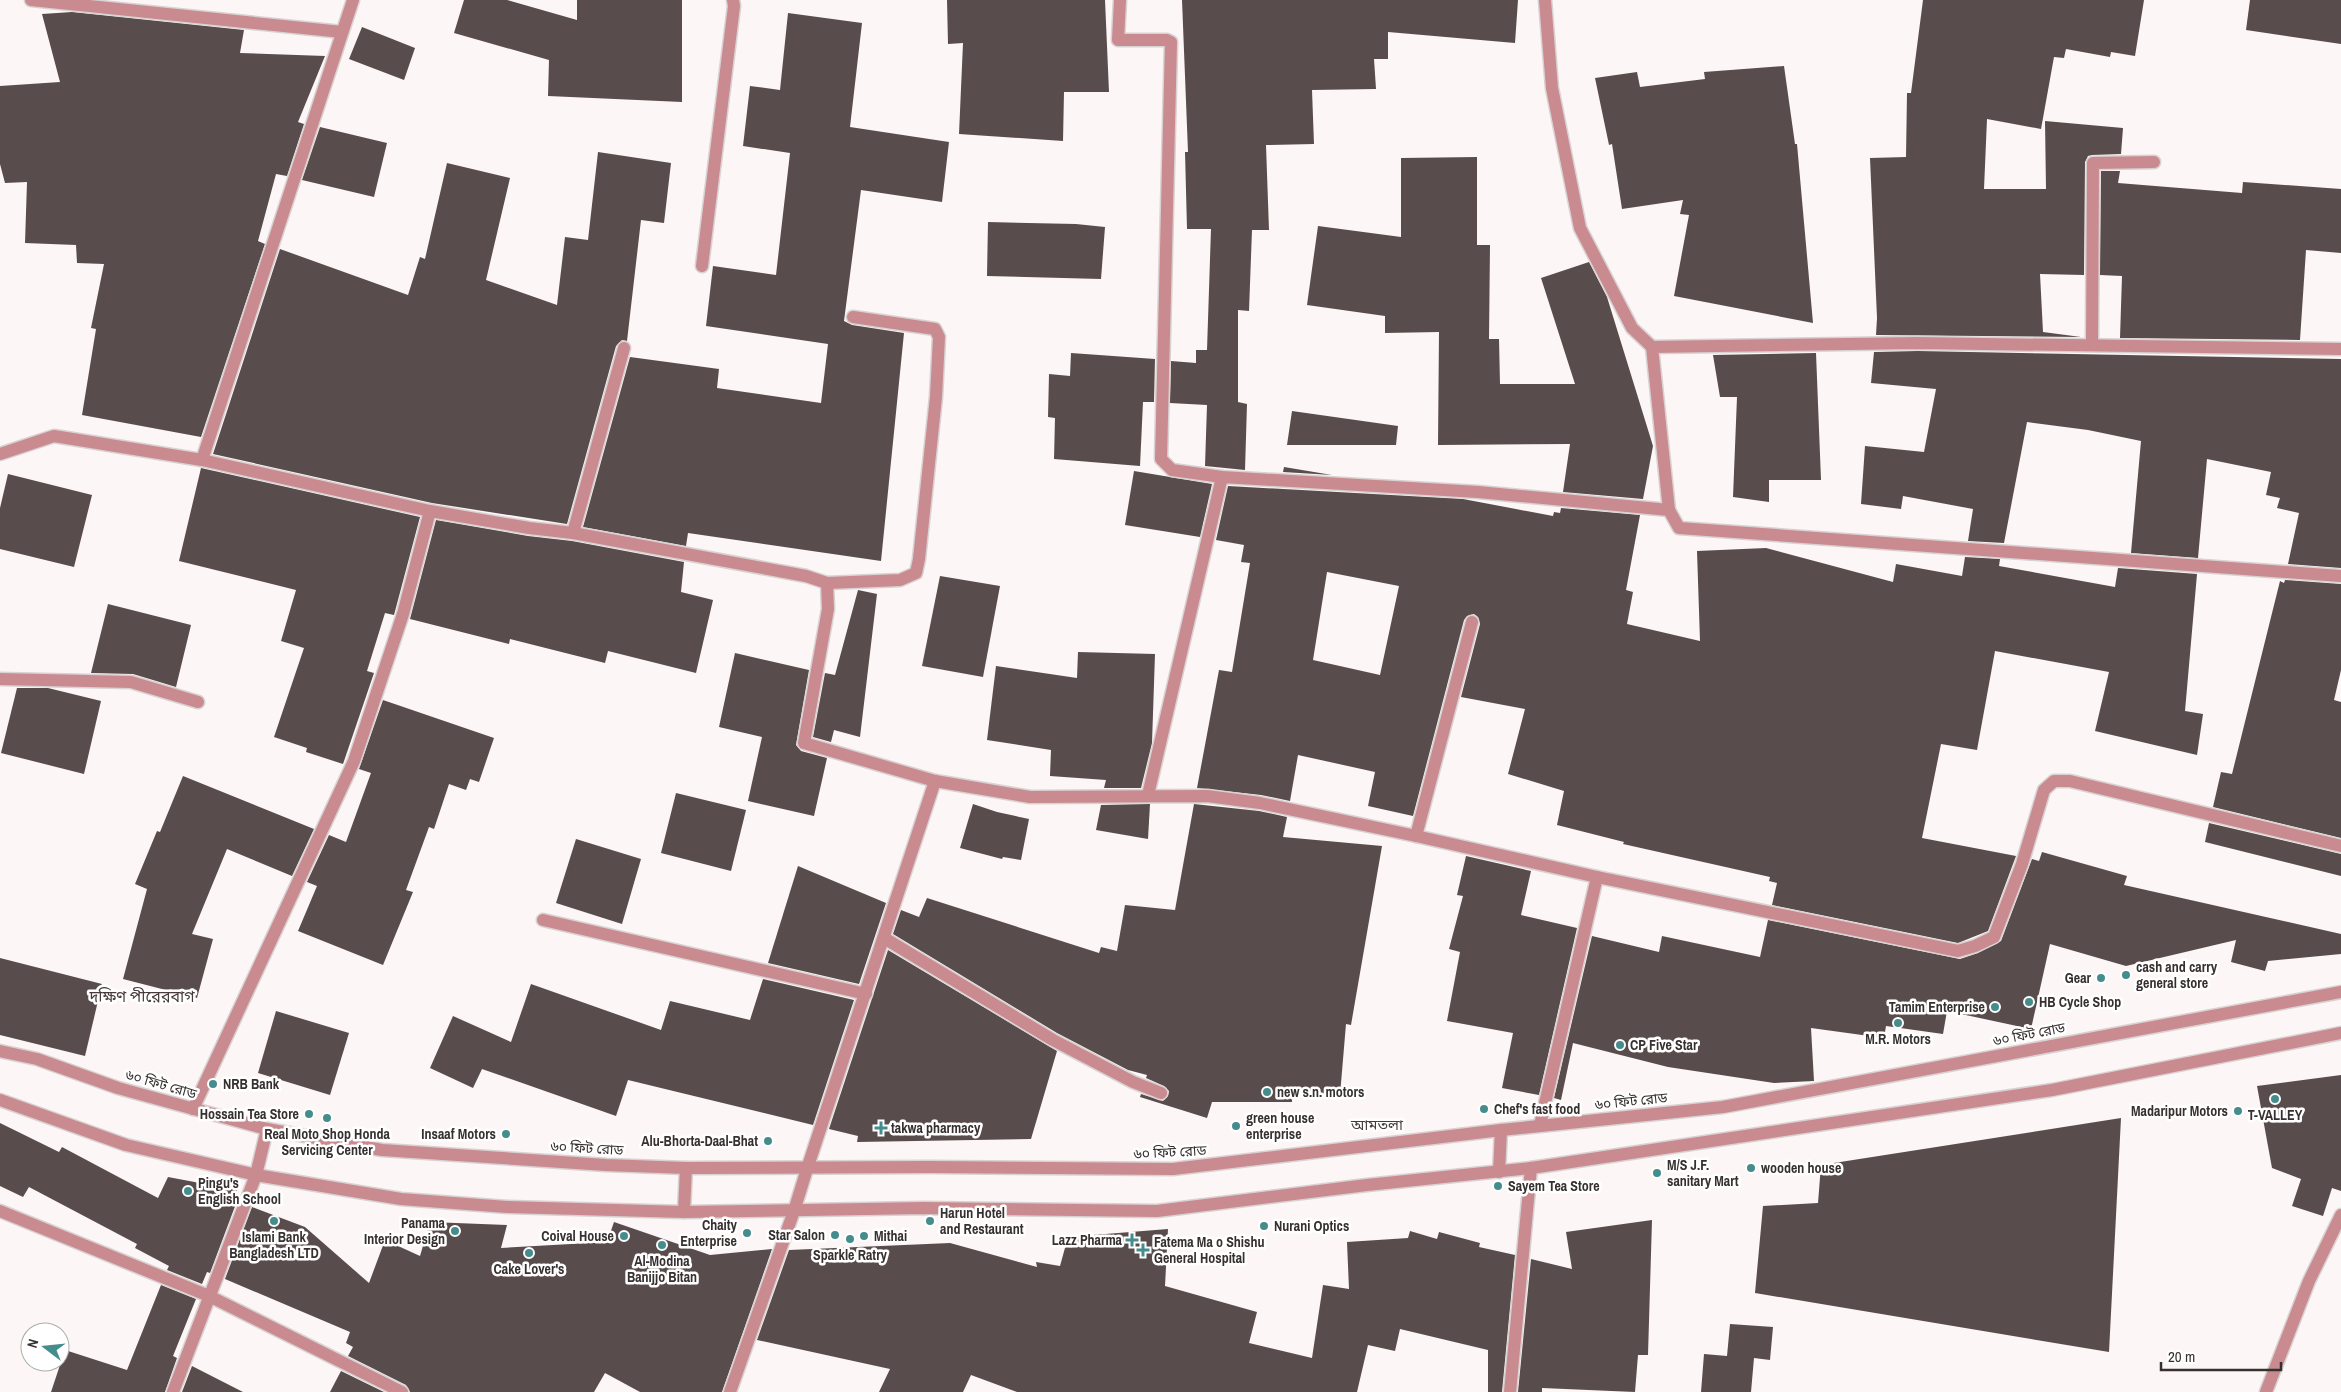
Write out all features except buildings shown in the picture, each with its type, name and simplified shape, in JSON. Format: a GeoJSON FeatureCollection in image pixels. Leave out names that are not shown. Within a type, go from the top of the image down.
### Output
{"type":"FeatureCollection","features":[{"type":"Feature","properties":{"kind":"street"},"geometry":{"type":"LineString","coordinates":[[31,0],[342,32]]}},
{"type":"Feature","properties":{"kind":"street"},"geometry":{"type":"LineString","coordinates":[[202,460],[353,0]]}},
{"type":"Feature","properties":{"kind":"street"},"geometry":{"type":"LineString","coordinates":[[702,266],[734,6],[733,0]]}},
{"type":"Feature","properties":{"kind":"street"},"geometry":{"type":"LineString","coordinates":[[1120,0],[1118,40],[1166,40],[1171,42],[1161,459],[1172,470],[1222,477],[1478,492],[1669,510]]}},
{"type":"Feature","properties":{"kind":"street"},"geometry":{"type":"LineString","coordinates":[[1545,0],[1552,88],[1580,228],[1632,328],[1652,347],[1669,510],[1679,528],[2341,576]]}},
{"type":"Feature","properties":{"kind":"street"},"geometry":{"type":"LineString","coordinates":[[2092,344],[2093,163],[2154,162]]}},
{"type":"Feature","properties":{"kind":"street"},"geometry":{"type":"LineString","coordinates":[[0,454],[54,436],[202,460],[430,511],[573,533],[806,576],[828,583],[900,580],[916,573],[919,559],[936,397],[939,337],[936,329],[853,317]]}},
{"type":"Feature","properties":{"kind":"street"},"geometry":{"type":"LineString","coordinates":[[1652,347],[1918,343],[2341,349]]}},
{"type":"Feature","properties":{"kind":"street"},"geometry":{"type":"LineString","coordinates":[[573,533],[624,348]]}},
{"type":"Feature","properties":{"kind":"street"},"geometry":{"type":"LineString","coordinates":[[1148,795],[1222,477]]}},
{"type":"Feature","properties":{"kind":"street"},"geometry":{"type":"LineString","coordinates":[[193,1109],[354,761],[403,614],[430,511]]}},
{"type":"Feature","properties":{"kind":"street"},"geometry":{"type":"LineString","coordinates":[[828,583],[828,609],[804,743],[935,782],[1030,797],[1207,796],[1260,804],[1416,836],[1596,877],[1958,951],[1975,946],[1994,937],[2022,864],[2044,790],[2054,782],[2070,781],[2341,846]]}},
{"type":"Feature","properties":{"kind":"street"},"geometry":{"type":"LineString","coordinates":[[1416,836],[1472,622]]}},
{"type":"Feature","properties":{"kind":"street"},"geometry":{"type":"LineString","coordinates":[[0,679],[131,682],[198,702]]}},
{"type":"Feature","properties":{"kind":"street"},"geometry":{"type":"LineString","coordinates":[[730,1392],[794,1211],[935,782]]}},
{"type":"Feature","properties":{"kind":"street"},"geometry":{"type":"LineString","coordinates":[[1540,1126],[1596,877]]}},
{"type":"Feature","properties":{"kind":"street"},"geometry":{"type":"LineString","coordinates":[[543,920],[866,994]]}},
{"type":"Feature","properties":{"kind":"street"},"geometry":{"type":"LineString","coordinates":[[884,938],[1053,1040],[1133,1082],[1161,1093]]}},
{"type":"Feature","properties":{"kind":"street","name":"৬০ ফিট রোড"},"geometry":{"type":"LineString","coordinates":[[0,1050],[37,1059],[118,1088],[267,1129],[382,1150],[606,1165],[686,1168],[930,1167],[1173,1169],[1502,1130],[1724,1107],[2341,992]]}},
{"type":"Feature","properties":{"kind":"street"},"geometry":{"type":"LineString","coordinates":[[0,1100],[126,1145],[256,1175],[401,1200],[507,1207],[684,1212],[924,1208],[1157,1211],[1367,1185],[1531,1168],[2052,1090],[2341,1033]]}},
{"type":"Feature","properties":{"kind":"street"},"geometry":{"type":"LineString","coordinates":[[173,1392],[256,1175],[267,1129]]}},
{"type":"Feature","properties":{"kind":"street"},"geometry":{"type":"LineString","coordinates":[[1499,1172],[1502,1130]]}},
{"type":"Feature","properties":{"kind":"street"},"geometry":{"type":"LineString","coordinates":[[684,1212],[686,1168]]}},
{"type":"Feature","properties":{"kind":"street"},"geometry":{"type":"LineString","coordinates":[[1510,1392],[1531,1168]]}},
{"type":"Feature","properties":{"kind":"street"},"geometry":{"type":"LineString","coordinates":[[0,1211],[209,1296],[402,1392]]}},
{"type":"Feature","properties":{"kind":"street"},"geometry":{"type":"LineString","coordinates":[[2266,1392],[2309,1280],[2341,1215]]}},
{"type":"Feature","properties":{"kind":"place","name":"cash and carry general store"},"geometry":{"type":"Point","coordinates":[2126,975]}},
{"type":"Feature","properties":{"kind":"place","name":"Gear"},"geometry":{"type":"Point","coordinates":[2101,978]}},
{"type":"Feature","properties":{"kind":"place","name":"HB Cycle Shop"},"geometry":{"type":"Point","coordinates":[2029,1002]}},
{"type":"Feature","properties":{"kind":"place","name":"Tamim Enterprise"},"geometry":{"type":"Point","coordinates":[1995,1007]}},
{"type":"Feature","properties":{"kind":"place","name":"M.R. Motors"},"geometry":{"type":"Point","coordinates":[1898,1023]}},
{"type":"Feature","properties":{"kind":"place","name":"CP Five Star"},"geometry":{"type":"Point","coordinates":[1620,1045]}},
{"type":"Feature","properties":{"kind":"place","name":"NRB Bank"},"geometry":{"type":"Point","coordinates":[213,1084]}},
{"type":"Feature","properties":{"kind":"place","name":"new s.n. motors"},"geometry":{"type":"Point","coordinates":[1267,1092]}},
{"type":"Feature","properties":{"kind":"place","name":"T-VALLEY"},"geometry":{"type":"Point","coordinates":[2275,1099]}},
{"type":"Feature","properties":{"kind":"place","name":"Chef's fast food"},"geometry":{"type":"Point","coordinates":[1484,1109]}},
{"type":"Feature","properties":{"kind":"place","name":"Madaripur Motors"},"geometry":{"type":"Point","coordinates":[2238,1111]}},
{"type":"Feature","properties":{"kind":"place","name":"Hossain Tea Store"},"geometry":{"type":"Point","coordinates":[309,1114]}},
{"type":"Feature","properties":{"kind":"place","name":"Real Moto Shop Honda Servicing Center"},"geometry":{"type":"Point","coordinates":[327,1118]}},
{"type":"Feature","properties":{"kind":"place","name":"green house enterprise"},"geometry":{"type":"Point","coordinates":[1236,1126]}},
{"type":"Feature","properties":{"kind":"place","name":"takwa pharmacy"},"geometry":{"type":"Point","coordinates":[881,1128]}},
{"type":"Feature","properties":{"kind":"place","name":"Insaaf Motors"},"geometry":{"type":"Point","coordinates":[506,1134]}},
{"type":"Feature","properties":{"kind":"place","name":"Alu-Bhorta-Daal-Bhat"},"geometry":{"type":"Point","coordinates":[768,1141]}},
{"type":"Feature","properties":{"kind":"place","name":"wooden house"},"geometry":{"type":"Point","coordinates":[1751,1168]}},
{"type":"Feature","properties":{"kind":"place","name":"M/S J.F. sanitary Mart"},"geometry":{"type":"Point","coordinates":[1657,1173]}},
{"type":"Feature","properties":{"kind":"place","name":"Sayem Tea Store"},"geometry":{"type":"Point","coordinates":[1498,1186]}},
{"type":"Feature","properties":{"kind":"place","name":"Pingu's English School"},"geometry":{"type":"Point","coordinates":[188,1191]}},
{"type":"Feature","properties":{"kind":"place","name":"Islami Bank Bangladesh LTD"},"geometry":{"type":"Point","coordinates":[274,1221]}},
{"type":"Feature","properties":{"kind":"place","name":"Harun Hotel and Restaurant"},"geometry":{"type":"Point","coordinates":[930,1221]}},
{"type":"Feature","properties":{"kind":"place","name":"Nurani Optics"},"geometry":{"type":"Point","coordinates":[1264,1226]}},
{"type":"Feature","properties":{"kind":"place","name":"Panama Interior Design"},"geometry":{"type":"Point","coordinates":[455,1231]}},
{"type":"Feature","properties":{"kind":"place","name":"Chaity Enterprise"},"geometry":{"type":"Point","coordinates":[747,1233]}},
{"type":"Feature","properties":{"kind":"place","name":"Star Salon"},"geometry":{"type":"Point","coordinates":[835,1235]}},
{"type":"Feature","properties":{"kind":"place","name":"Coival House"},"geometry":{"type":"Point","coordinates":[624,1236]}},
{"type":"Feature","properties":{"kind":"place","name":"Mithai"},"geometry":{"type":"Point","coordinates":[864,1236]}},
{"type":"Feature","properties":{"kind":"place","name":"Sparkle Ratry"},"geometry":{"type":"Point","coordinates":[850,1239]}},
{"type":"Feature","properties":{"kind":"place","name":"Lazz Pharma"},"geometry":{"type":"Point","coordinates":[1132,1240]}},
{"type":"Feature","properties":{"kind":"place","name":"Al-Modina Banijjo Bitan"},"geometry":{"type":"Point","coordinates":[662,1245]}},
{"type":"Feature","properties":{"kind":"place","name":"Fatema Ma o Shishu General Hospital"},"geometry":{"type":"Point","coordinates":[1143,1250]}},
{"type":"Feature","properties":{"kind":"place","name":"Cake Lover's"},"geometry":{"type":"Point","coordinates":[529,1253]}},
{"type":"Feature","properties":{"kind":"district","name":"দক্ষিণ পীরেরবাগ"},"geometry":{"type":"Point","coordinates":[142,996]}},
{"type":"Feature","properties":{"kind":"district","name":"আমতলা"},"geometry":{"type":"Point","coordinates":[1377,1125]}}]}
